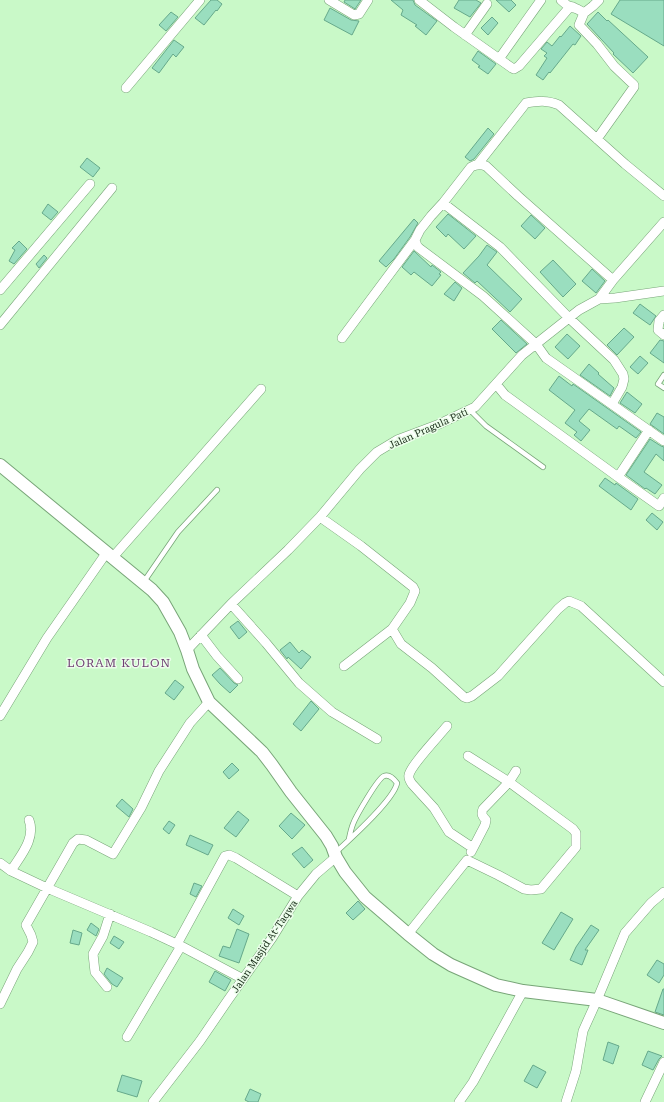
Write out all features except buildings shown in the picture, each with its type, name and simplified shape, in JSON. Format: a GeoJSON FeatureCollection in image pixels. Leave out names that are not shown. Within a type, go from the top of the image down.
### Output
{"type":"FeatureCollection","features":[{"type":"Feature","properties":{"kind":"street"},"geometry":{"type":"LineString","coordinates":[[126,88],[200,0]]}},
{"type":"Feature","properties":{"kind":"street"},"geometry":{"type":"LineString","coordinates":[[329,0],[356,15],[359,14],[368,0]]}},
{"type":"Feature","properties":{"kind":"street"},"geometry":{"type":"LineString","coordinates":[[419,0],[512,68],[517,68],[568,9],[573,7]]}},
{"type":"Feature","properties":{"kind":"street"},"geometry":{"type":"LineString","coordinates":[[499,59],[541,0]]}},
{"type":"Feature","properties":{"kind":"street"},"geometry":{"type":"LineString","coordinates":[[561,0],[568,6],[584,13]]}},
{"type":"Feature","properties":{"kind":"street"},"geometry":{"type":"LineString","coordinates":[[597,139],[634,87],[634,85],[614,66],[597,44],[579,25],[584,13],[599,0]]}},
{"type":"Feature","properties":{"kind":"street"},"geometry":{"type":"LineString","coordinates":[[465,35],[487,4]]}},
{"type":"Feature","properties":{"kind":"street"},"geometry":{"type":"LineString","coordinates":[[342,338],[415,240],[420,230],[472,167],[478,164],[526,103],[545,101],[559,105],[625,164],[664,196]]}},
{"type":"Feature","properties":{"kind":"street"},"geometry":{"type":"LineString","coordinates":[[478,164],[486,166],[613,280]]}},
{"type":"Feature","properties":{"kind":"street"},"geometry":{"type":"LineString","coordinates":[[0,290],[90,184]]}},
{"type":"Feature","properties":{"kind":"street"},"geometry":{"type":"LineString","coordinates":[[0,326],[112,188]]}},
{"type":"Feature","properties":{"kind":"street"},"geometry":{"type":"LineString","coordinates":[[443,204],[500,247],[569,318],[614,360],[623,374],[624,379],[622,387],[612,404]]}},
{"type":"Feature","properties":{"kind":"street"},"geometry":{"type":"LineString","coordinates":[[599,299],[613,280],[664,222]]}},
{"type":"Feature","properties":{"kind":"street"},"geometry":{"type":"LineString","coordinates":[[415,240],[419,248],[483,296],[536,344],[546,358],[664,441]]}},
{"type":"Feature","properties":{"kind":"street","name":"Jalan Pragula Pati"},"geometry":{"type":"LineString","coordinates":[[187,650],[231,604],[288,550],[320,517],[376,452],[397,440],[437,425],[475,407],[522,355],[579,310],[599,299],[664,291]]}},
{"type":"Feature","properties":{"kind":"street"},"geometry":{"type":"LineString","coordinates":[[664,315],[659,321],[658,330],[664,335]]}},
{"type":"Feature","properties":{"kind":"street"},"geometry":{"type":"LineString","coordinates":[[496,384],[505,395],[659,506],[664,498]]}},
{"type":"Feature","properties":{"kind":"street"},"geometry":{"type":"LineString","coordinates":[[0,716],[48,638],[110,554],[261,389]]}},
{"type":"Feature","properties":{"kind":"street"},"geometry":{"type":"LineString","coordinates":[[618,477],[649,430]]}},
{"type":"Feature","properties":{"kind":"street"},"geometry":{"type":"LineString","coordinates":[[0,465],[144,582],[164,602],[180,632],[193,669],[208,702],[262,752],[272,764],[323,832],[345,872],[365,897],[408,934],[433,954],[452,965],[496,985],[523,991],[597,1000],[664,1023]]}},
{"type":"Feature","properties":{"kind":"street"},"geometry":{"type":"LineString","coordinates":[[320,517],[361,546],[413,587],[415,591],[410,603],[392,630],[344,666]]}},
{"type":"Feature","properties":{"kind":"street"},"geometry":{"type":"LineString","coordinates":[[392,630],[401,644],[432,668],[462,696],[467,698],[472,696],[498,676],[558,609],[569,601],[581,606],[664,682]]}},
{"type":"Feature","properties":{"kind":"street"},"geometry":{"type":"LineString","coordinates":[[231,604],[299,683],[332,712],[377,739]]}},
{"type":"Feature","properties":{"kind":"street"},"geometry":{"type":"LineString","coordinates":[[201,635],[217,656],[238,679]]}},
{"type":"Feature","properties":{"kind":"street"},"geometry":{"type":"LineString","coordinates":[[0,1004],[17,969],[33,942],[26,925],[75,840],[86,840],[113,854],[141,808],[159,771],[190,723],[208,702]]}},
{"type":"Feature","properties":{"kind":"street"},"geometry":{"type":"LineString","coordinates":[[447,726],[413,766],[409,775],[409,780],[434,808],[449,832],[473,848]]}},
{"type":"Feature","properties":{"kind":"street"},"geometry":{"type":"LineString","coordinates":[[467,860],[524,889],[540,889],[576,847],[576,833],[573,829],[509,782],[468,756]]}},
{"type":"Feature","properties":{"kind":"street"},"geometry":{"type":"LineString","coordinates":[[408,934],[467,860],[485,826],[486,820],[482,816],[483,809],[509,782],[516,771]]}},
{"type":"Feature","properties":{"kind":"street"},"geometry":{"type":"LineString","coordinates":[[11,871],[30,838],[31,824],[29,820]]}},
{"type":"Feature","properties":{"kind":"street"},"geometry":{"type":"LineString","coordinates":[[127,1037],[179,945],[225,856],[229,855],[236,858],[298,896]]}},
{"type":"Feature","properties":{"kind":"street","name":"Jalan Masjid At-Taqwa"},"geometry":{"type":"LineString","coordinates":[[153,1102],[200,1041],[272,938],[298,896],[316,874],[335,855]]}},
{"type":"Feature","properties":{"kind":"street"},"geometry":{"type":"LineString","coordinates":[[0,863],[11,871],[47,888],[179,945],[243,979]]}},
{"type":"Feature","properties":{"kind":"street"},"geometry":{"type":"LineString","coordinates":[[566,1102],[576,1071],[583,1032],[625,934],[651,903],[664,892]]}},
{"type":"Feature","properties":{"kind":"street"},"geometry":{"type":"LineString","coordinates":[[107,987],[95,972],[93,954],[102,936],[110,914]]}},
{"type":"Feature","properties":{"kind":"street"},"geometry":{"type":"LineString","coordinates":[[462,1098],[523,991]]}},
{"type":"Feature","properties":{"kind":"street"},"geometry":{"type":"LineString","coordinates":[[645,1102],[664,1062]]}},
{"type":"Feature","properties":{"kind":"lane"},"geometry":{"type":"LineString","coordinates":[[664,375],[658,384],[664,388]]}},
{"type":"Feature","properties":{"kind":"lane"},"geometry":{"type":"LineString","coordinates":[[470,410],[486,426],[543,467]]}},
{"type":"Feature","properties":{"kind":"lane"},"geometry":{"type":"LineString","coordinates":[[144,582],[178,532],[218,490]]}},
{"type":"Feature","properties":{"kind":"lane"},"geometry":{"type":"LineString","coordinates":[[335,855],[381,807],[395,789],[397,783],[389,775],[379,779],[354,820],[349,839]]}},
{"type":"Feature","properties":{"kind":"district","name":"LORAM KULON"},"geometry":{"type":"Point","coordinates":[119,663]}}]}
